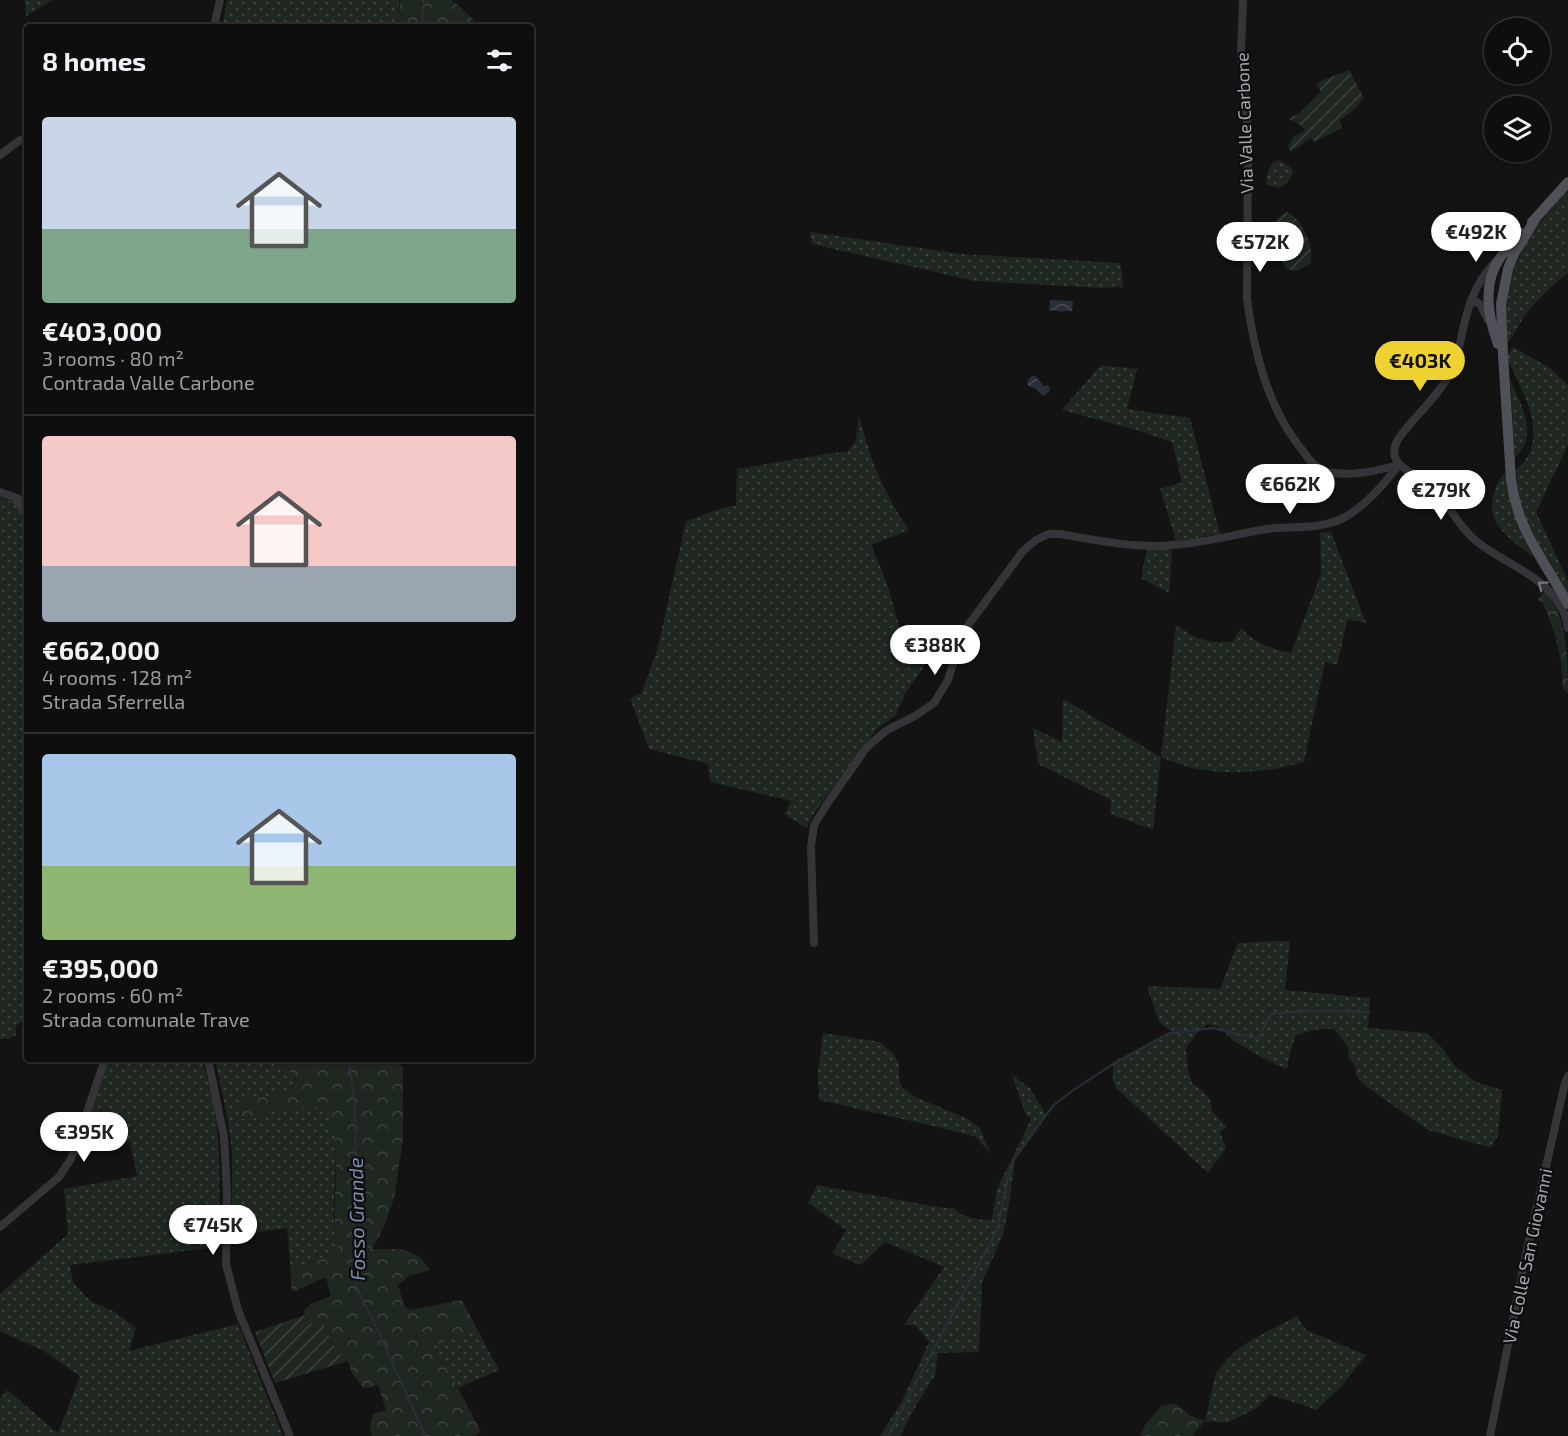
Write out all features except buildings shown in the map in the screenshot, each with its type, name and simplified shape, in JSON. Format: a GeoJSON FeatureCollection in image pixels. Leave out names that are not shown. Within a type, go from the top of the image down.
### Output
{"type":"FeatureCollection","features":[{"type":"Feature","properties":{"kind":"main road"},"geometry":{"type":"LineString","coordinates":[[1503,357],[1488,310],[1494,270],[1501,256],[1568,182]]}},
{"type":"Feature","properties":{"kind":"main road"},"geometry":{"type":"LineString","coordinates":[[1500,312],[1508,269],[1514,254],[1536,218]]}},
{"type":"Feature","properties":{"kind":"main road"},"geometry":{"type":"LineString","coordinates":[[1490,287],[1508,269]]}},
{"type":"Feature","properties":{"kind":"main road"},"geometry":{"type":"LineString","coordinates":[[1490,287],[1495,290],[1500,312],[1511,479],[1515,503],[1523,527],[1534,548],[1568,604]]}},
{"type":"Feature","properties":{"kind":"street"},"geometry":{"type":"LineString","coordinates":[[215,24],[220,0]]}},
{"type":"Feature","properties":{"kind":"street","name":"Via Valle Carbone"},"geometry":{"type":"LineString","coordinates":[[1243,0],[1240,51],[1248,136],[1247,299],[1250,324],[1266,383],[1278,415],[1290,436],[1318,468],[1326,472],[1349,473],[1374,471],[1399,465]]}},
{"type":"Feature","properties":{"kind":"street"},"geometry":{"type":"LineString","coordinates":[[0,155],[20,140]]}},
{"type":"Feature","properties":{"kind":"street"},"geometry":{"type":"LineString","coordinates":[[1501,256],[1475,288],[1450,374],[1400,436],[1395,447],[1395,456],[1399,465],[1428,482],[1476,542],[1550,590],[1564,611],[1568,628]]}},
{"type":"Feature","properties":{"kind":"street"},"geometry":{"type":"LineString","coordinates":[[1470,306],[1490,287],[1484,285],[1475,288]]}},
{"type":"Feature","properties":{"kind":"street"},"geometry":{"type":"LineString","coordinates":[[1470,306],[1477,302],[1480,304],[1492,327]]}},
{"type":"Feature","properties":{"kind":"street"},"geometry":{"type":"LineString","coordinates":[[814,944],[811,847],[814,825],[867,747],[887,730],[915,716],[934,703],[948,680],[969,624],[1023,551],[1036,540],[1048,534],[1060,534],[1140,545],[1174,545],[1268,529],[1312,527],[1338,520],[1363,505],[1399,465]]}},
{"type":"Feature","properties":{"kind":"street"},"geometry":{"type":"LineString","coordinates":[[0,492],[24,501]]}},
{"type":"Feature","properties":{"kind":"street"},"geometry":{"type":"LineString","coordinates":[[14,497],[24,496]]}},
{"type":"Feature","properties":{"kind":"street"},"geometry":{"type":"LineString","coordinates":[[14,497],[24,510]]}},
{"type":"Feature","properties":{"kind":"street"},"geometry":{"type":"LineString","coordinates":[[0,1227],[59,1177],[71,1159],[104,1062]]}},
{"type":"Feature","properties":{"kind":"street"},"geometry":{"type":"LineString","coordinates":[[209,1062],[224,1137],[227,1191],[226,1264],[238,1310],[290,1436]]}},
{"type":"Feature","properties":{"kind":"street","name":"Via Colle San Giovanni"},"geometry":{"type":"LineString","coordinates":[[1490,1436],[1525,1259],[1568,1076]]}},
{"type":"Feature","properties":{"kind":"green space"},"geometry":{"type":"Polygon","coordinates":[[[25,0],[52,0],[26,16],[25,0]]]}},
{"type":"Feature","properties":{"kind":"green space"},"geometry":{"type":"Polygon","coordinates":[[[227,0],[399,0],[398,24],[223,24],[227,0]]]}},
{"type":"Feature","properties":{"kind":"green space"},"geometry":{"type":"Polygon","coordinates":[[[400,0],[452,0],[476,24],[398,24],[400,0]]]}},
{"type":"Feature","properties":{"kind":"green space"},"geometry":{"type":"Polygon","coordinates":[[[1349,70],[1364,98],[1354,110],[1340,120],[1342,128],[1314,142],[1312,138],[1309,139],[1290,151],[1288,146],[1293,137],[1305,130],[1289,119],[1299,113],[1321,92],[1316,83],[1349,70]]]}},
{"type":"Feature","properties":{"kind":"green space"},"geometry":{"type":"Polygon","coordinates":[[[1280,160],[1291,168],[1293,173],[1288,182],[1279,188],[1267,185],[1269,169],[1274,161],[1280,160]]]}},
{"type":"Feature","properties":{"kind":"green space"},"geometry":{"type":"Polygon","coordinates":[[[1568,189],[1568,273],[1534,305],[1506,345],[1506,299],[1516,264],[1539,224],[1568,189]]]}},
{"type":"Feature","properties":{"kind":"green space"},"geometry":{"type":"Polygon","coordinates":[[[1287,212],[1298,220],[1311,250],[1310,264],[1296,271],[1287,269],[1274,238],[1275,223],[1279,216],[1287,212]]]}},
{"type":"Feature","properties":{"kind":"green space"},"geometry":{"type":"Polygon","coordinates":[[[810,232],[962,254],[1120,263],[1123,287],[1101,288],[975,281],[812,244],[810,232]]]}},
{"type":"Feature","properties":{"kind":"green space"},"geometry":{"type":"Polygon","coordinates":[[[1513,347],[1550,368],[1568,385],[1568,445],[1536,512],[1568,581],[1568,597],[1532,534],[1518,494],[1516,470],[1527,458],[1532,445],[1533,430],[1526,399],[1506,357],[1513,347]]]}},
{"type":"Feature","properties":{"kind":"green space"},"geometry":{"type":"Polygon","coordinates":[[[1101,365],[1137,369],[1127,409],[1190,418],[1220,534],[1176,541],[1160,489],[1182,482],[1172,442],[1062,410],[1101,365]]]}},
{"type":"Feature","properties":{"kind":"green space"},"geometry":{"type":"Polygon","coordinates":[[[1510,380],[1527,426],[1525,444],[1515,458],[1510,380]]]}},
{"type":"Feature","properties":{"kind":"green space"},"geometry":{"type":"Polygon","coordinates":[[[859,416],[881,481],[909,530],[871,545],[888,586],[899,626],[938,646],[905,694],[896,715],[877,729],[812,816],[807,828],[784,814],[792,801],[710,782],[708,764],[649,749],[630,698],[641,694],[657,651],[686,521],[729,506],[736,506],[737,469],[847,452],[856,440],[859,416]]]}},
{"type":"Feature","properties":{"kind":"green space"},"geometry":{"type":"Polygon","coordinates":[[[1506,472],[1519,527],[1534,557],[1502,531],[1493,515],[1494,493],[1498,482],[1506,472]]]}},
{"type":"Feature","properties":{"kind":"green space"},"geometry":{"type":"Polygon","coordinates":[[[0,497],[15,503],[24,518],[24,1019],[16,1026],[16,1035],[9,1039],[0,1039],[0,497]]]}},
{"type":"Feature","properties":{"kind":"green space"},"geometry":{"type":"Polygon","coordinates":[[[1331,532],[1366,623],[1348,619],[1337,665],[1325,662],[1304,762],[1268,770],[1232,772],[1196,768],[1161,757],[1176,625],[1196,637],[1215,642],[1232,642],[1241,628],[1264,645],[1291,653],[1321,574],[1320,533],[1331,532]]]}},
{"type":"Feature","properties":{"kind":"green space"},"geometry":{"type":"Polygon","coordinates":[[[1147,549],[1171,549],[1169,593],[1141,578],[1147,549]]]}},
{"type":"Feature","properties":{"kind":"green space"},"geometry":{"type":"Polygon","coordinates":[[[1545,591],[1553,601],[1558,613],[1565,639],[1568,693],[1563,689],[1560,655],[1555,634],[1542,601],[1538,599],[1545,591]]]}},
{"type":"Feature","properties":{"kind":"green space"},"geometry":{"type":"Polygon","coordinates":[[[1063,699],[1161,757],[1153,830],[1110,814],[1111,800],[1038,764],[1033,728],[1062,742],[1063,699]]]}},
{"type":"Feature","properties":{"kind":"green space"},"geometry":{"type":"Polygon","coordinates":[[[1290,941],[1285,990],[1370,998],[1368,1028],[1427,1033],[1444,1050],[1454,1065],[1476,1082],[1502,1090],[1498,1135],[1491,1148],[1428,1130],[1364,1085],[1356,1076],[1355,1066],[1348,1056],[1349,1048],[1334,1029],[1319,1029],[1296,1035],[1287,1069],[1249,1050],[1218,1027],[1208,1024],[1197,1033],[1186,1048],[1192,1083],[1204,1092],[1210,1100],[1212,1111],[1227,1127],[1220,1132],[1226,1148],[1208,1173],[1116,1088],[1113,1080],[1113,1062],[1171,1031],[1159,1022],[1147,986],[1220,989],[1238,943],[1290,941]]]}},
{"type":"Feature","properties":{"kind":"green space"},"geometry":{"type":"Polygon","coordinates":[[[823,1033],[880,1042],[894,1054],[899,1064],[899,1078],[902,1087],[915,1097],[966,1118],[980,1128],[990,1153],[976,1137],[819,1100],[818,1072],[823,1033]]]}},
{"type":"Feature","properties":{"kind":"green space"},"geometry":{"type":"Polygon","coordinates":[[[107,1062],[203,1062],[213,1100],[219,1146],[218,1247],[70,1265],[73,1282],[94,1303],[115,1312],[136,1328],[129,1351],[238,1324],[283,1436],[0,1436],[0,1399],[7,1390],[58,1433],[80,1376],[44,1351],[0,1331],[0,1294],[68,1234],[64,1189],[137,1176],[130,1142],[106,1147],[94,1146],[94,1129],[87,1124],[107,1062]]]}},
{"type":"Feature","properties":{"kind":"green space"},"geometry":{"type":"Polygon","coordinates":[[[216,1062],[276,1062],[274,1068],[291,1071],[296,1079],[286,1093],[247,1100],[242,1119],[287,1108],[324,1106],[334,1134],[336,1162],[334,1220],[339,1252],[302,1265],[291,1273],[287,1228],[232,1236],[232,1151],[216,1062]]]}},
{"type":"Feature","properties":{"kind":"green space"},"geometry":{"type":"Polygon","coordinates":[[[276,1062],[397,1062],[403,1067],[403,1140],[394,1198],[383,1229],[372,1249],[397,1249],[411,1252],[430,1270],[409,1276],[398,1285],[404,1305],[409,1310],[462,1300],[478,1331],[433,1345],[481,1432],[473,1436],[372,1436],[370,1427],[373,1414],[386,1410],[378,1385],[364,1389],[324,1327],[309,1324],[304,1311],[311,1304],[331,1296],[326,1277],[293,1292],[291,1286],[291,1273],[302,1265],[339,1252],[335,1216],[335,1141],[331,1123],[323,1106],[287,1108],[242,1119],[237,1106],[247,1100],[286,1093],[296,1079],[291,1071],[273,1068],[276,1062]]]}},
{"type":"Feature","properties":{"kind":"green space"},"geometry":{"type":"Polygon","coordinates":[[[1012,1075],[1030,1088],[1047,1116],[1015,1160],[1003,1234],[982,1283],[979,1352],[938,1353],[935,1375],[900,1436],[880,1436],[901,1403],[929,1342],[915,1325],[904,1325],[944,1267],[885,1242],[861,1265],[832,1254],[846,1230],[808,1203],[817,1185],[953,1208],[966,1216],[992,1220],[997,1189],[1031,1119],[1026,1115],[1012,1075]]]}},
{"type":"Feature","properties":{"kind":"green space"},"geometry":{"type":"Polygon","coordinates":[[[305,1315],[309,1324],[326,1320],[324,1327],[338,1352],[348,1361],[275,1383],[255,1332],[305,1315]]]}},
{"type":"Feature","properties":{"kind":"green space"},"geometry":{"type":"Polygon","coordinates":[[[1297,1316],[1306,1330],[1366,1355],[1341,1387],[1316,1410],[1270,1395],[1255,1409],[1227,1423],[1205,1421],[1216,1372],[1235,1351],[1297,1316]]]}},
{"type":"Feature","properties":{"kind":"green space"},"geometry":{"type":"Polygon","coordinates":[[[478,1331],[499,1370],[458,1388],[432,1344],[478,1331]]]}},
{"type":"Feature","properties":{"kind":"green space"},"geometry":{"type":"Polygon","coordinates":[[[1176,1404],[1191,1416],[1205,1421],[1192,1436],[1140,1436],[1145,1425],[1162,1405],[1176,1404]]]}},
{"type":"Feature","properties":{"kind":"water"},"geometry":{"type":"Polygon","coordinates":[[[1050,300],[1073,301],[1072,311],[1049,310],[1050,300]]]}},
{"type":"Feature","properties":{"kind":"water"},"geometry":{"type":"Polygon","coordinates":[[[1032,376],[1035,376],[1044,386],[1048,385],[1049,392],[1043,396],[1035,388],[1030,387],[1027,384],[1032,376]]]}},
{"type":"Feature","properties":{"kind":"waterway","name":"Fosso Grande"},"geometry":{"type":"LineString","coordinates":[[422,24],[423,12]]}},
{"type":"Feature","properties":{"kind":"waterway"},"geometry":{"type":"LineString","coordinates":[[888,1436],[997,1230],[1014,1159],[1054,1105],[1110,1066],[1167,1034],[1213,1028],[1258,1039],[1271,1014],[1310,1011],[1369,1012]]}},
{"type":"Feature","properties":{"kind":"waterway","name":"Fosso Grande"},"geometry":{"type":"LineString","coordinates":[[349,1062],[355,1107],[356,1178],[353,1243],[356,1286],[425,1436]]}}]}
